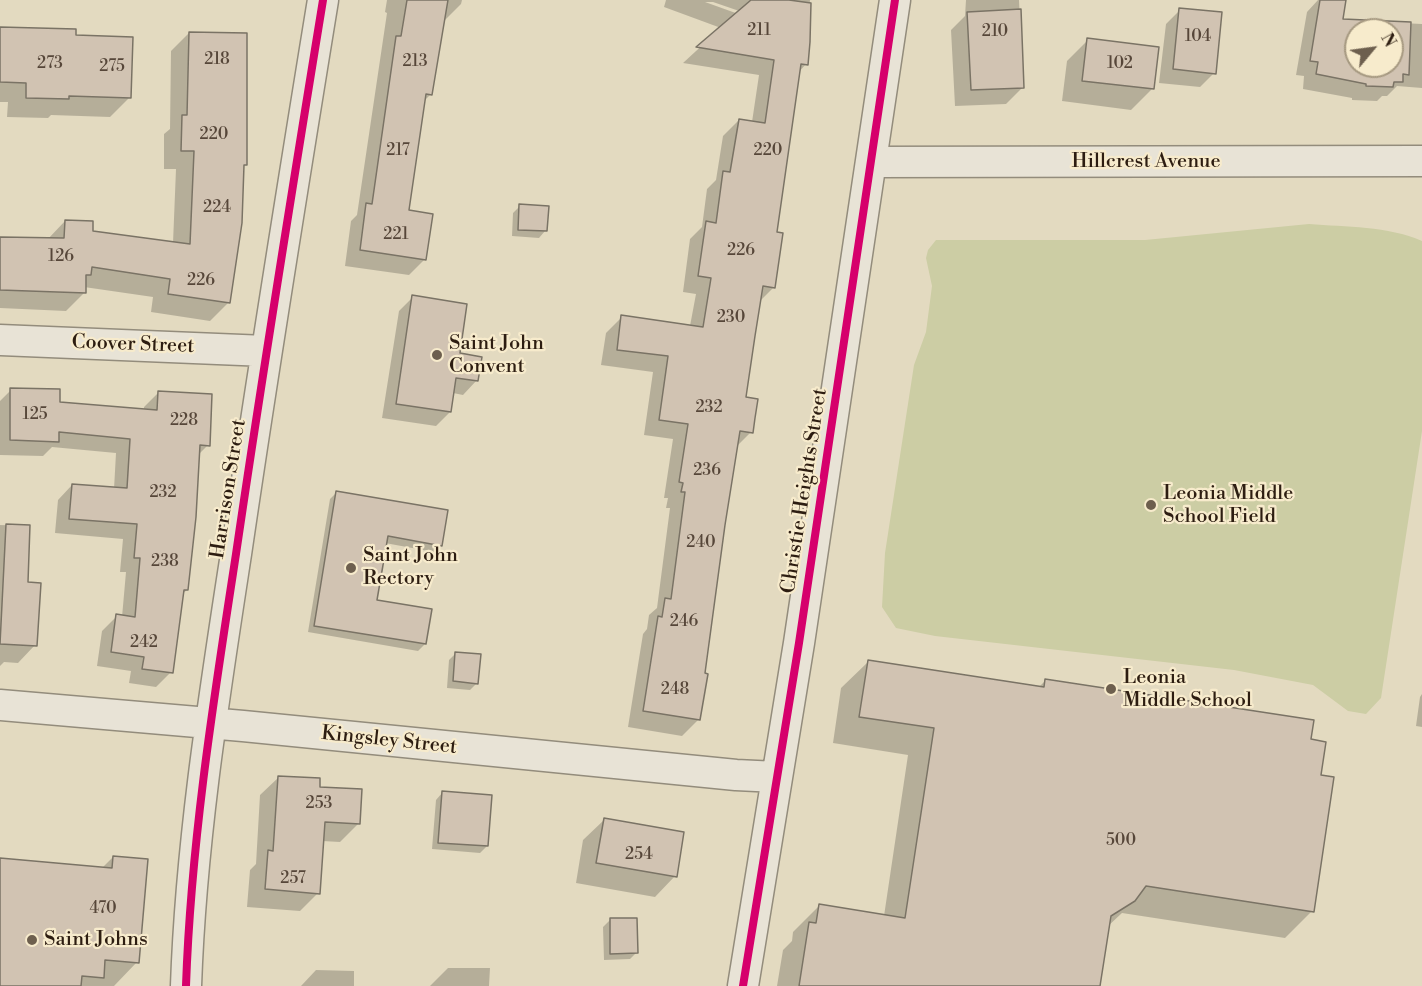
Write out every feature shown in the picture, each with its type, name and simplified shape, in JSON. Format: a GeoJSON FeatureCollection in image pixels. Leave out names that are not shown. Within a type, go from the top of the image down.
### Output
{"type":"FeatureCollection","features":[{"type":"Feature","properties":{"kind":"street","name":"Harrison Street"},"geometry":{"type":"LineString","coordinates":[[186,986],[201,794],[210,723],[266,351],[323,0]]}},
{"type":"Feature","properties":{"kind":"street","name":"Christie Heights Street"},"geometry":{"type":"LineString","coordinates":[[743,986],[895,0]]}},
{"type":"Feature","properties":{"kind":"street","name":"Hillcrest Avenue"},"geometry":{"type":"LineString","coordinates":[[871,162],[1422,161]]}},
{"type":"Feature","properties":{"kind":"street","name":"Coover Street"},"geometry":{"type":"LineString","coordinates":[[0,340],[266,351]]}},
{"type":"Feature","properties":{"kind":"street","name":"Kingsley Street"},"geometry":{"type":"LineString","coordinates":[[0,705],[777,777]]}},
{"type":"Feature","properties":{"kind":"green space","name":"Leonia Middle School Field"},"geometry":{"type":"Polygon","coordinates":[[[1309,224],[1395,232],[1422,241],[1422,431],[1381,698],[1366,714],[1348,711],[1313,685],[1234,670],[935,636],[896,628],[882,607],[885,553],[914,365],[926,332],[932,286],[926,258],[928,250],[936,240],[1145,240],[1309,224]]]}},
{"type":"Feature","properties":{"kind":"building"},"geometry":{"type":"Polygon","coordinates":[[[407,0],[448,0],[432,95],[426,94],[409,210],[433,214],[426,260],[360,250],[366,203],[372,204],[396,36],[401,36],[407,0]]]}},
{"type":"Feature","properties":{"kind":"building"},"geometry":{"type":"Polygon","coordinates":[[[751,0],[789,0],[811,3],[810,42],[808,65],[801,64],[777,232],[783,233],[775,288],[763,286],[746,397],[758,399],[753,433],[740,431],[725,525],[705,673],[708,674],[700,720],[643,711],[658,616],[662,617],[665,598],[671,599],[685,492],[681,492],[683,483],[679,482],[688,424],[659,420],[668,356],[617,350],[621,315],[703,327],[711,278],[698,276],[706,221],[716,223],[723,171],[730,172],[739,119],[765,123],[774,60],[696,47],[751,0]]]}},
{"type":"Feature","properties":{"kind":"building"},"geometry":{"type":"Polygon","coordinates":[[[1320,0],[1346,0],[1343,19],[1344,78],[1403,78],[1403,82],[1394,82],[1393,87],[1366,86],[1366,84],[1316,74],[1318,62],[1310,61],[1320,0]]]}},
{"type":"Feature","properties":{"kind":"building"},"geometry":{"type":"Polygon","coordinates":[[[1179,8],[1222,12],[1216,74],[1173,69],[1179,8]]]}},
{"type":"Feature","properties":{"kind":"building"},"geometry":{"type":"Polygon","coordinates":[[[1021,9],[1024,88],[971,90],[967,12],[1021,9]]]}},
{"type":"Feature","properties":{"kind":"building"},"geometry":{"type":"Polygon","coordinates":[[[1404,22],[1411,22],[1409,75],[1404,74],[1404,22]]]}},
{"type":"Feature","properties":{"kind":"building"},"geometry":{"type":"Polygon","coordinates":[[[0,27],[76,29],[76,35],[133,37],[131,98],[69,96],[69,99],[26,98],[26,83],[0,82],[0,27]]]}},
{"type":"Feature","properties":{"kind":"building"},"geometry":{"type":"Polygon","coordinates":[[[189,32],[247,33],[247,165],[244,165],[242,223],[230,303],[168,294],[170,279],[92,267],[91,275],[86,275],[86,293],[0,290],[0,237],[64,238],[65,220],[93,221],[93,231],[190,244],[194,151],[181,151],[182,115],[187,115],[189,32]]]}},
{"type":"Feature","properties":{"kind":"building"},"geometry":{"type":"Polygon","coordinates":[[[1087,38],[1159,47],[1154,89],[1082,81],[1087,38]]]}},
{"type":"Feature","properties":{"kind":"building"},"geometry":{"type":"Polygon","coordinates":[[[519,204],[549,206],[547,231],[518,230],[519,204]]]}},
{"type":"Feature","properties":{"kind":"building","name":"Saint John Convent"},"geometry":{"type":"Polygon","coordinates":[[[412,295],[467,304],[460,353],[482,357],[478,381],[456,378],[451,412],[396,404],[412,295]]]}},
{"type":"Feature","properties":{"kind":"building"},"geometry":{"type":"Polygon","coordinates":[[[10,388],[60,389],[60,402],[157,410],[158,391],[212,394],[210,446],[200,445],[196,517],[188,590],[184,590],[173,673],[142,669],[144,657],[111,652],[116,614],[135,617],[140,558],[134,558],[137,524],[69,519],[72,484],[127,488],[130,439],[59,432],[59,442],[10,440],[10,388]]]}},
{"type":"Feature","properties":{"kind":"building","name":"Saint John Rectory"},"geometry":{"type":"Polygon","coordinates":[[[336,491],[448,510],[442,546],[388,536],[377,600],[432,609],[426,644],[314,626],[336,491]]]}},
{"type":"Feature","properties":{"kind":"building"},"geometry":{"type":"Polygon","coordinates":[[[6,524],[30,525],[28,582],[41,583],[37,646],[0,644],[6,524]]]}},
{"type":"Feature","properties":{"kind":"building"},"geometry":{"type":"Polygon","coordinates":[[[455,652],[481,654],[478,684],[453,681],[455,652]]]}},
{"type":"Feature","properties":{"kind":"building","name":"Leonia Middle School"},"geometry":{"type":"Polygon","coordinates":[[[868,660],[1044,687],[1045,679],[1314,720],[1311,739],[1326,742],[1321,775],[1334,777],[1314,912],[1146,886],[1135,901],[1111,916],[1100,986],[799,986],[809,922],[816,923],[819,904],[905,918],[934,728],[859,717],[868,660]]]}},
{"type":"Feature","properties":{"kind":"building"},"geometry":{"type":"Polygon","coordinates":[[[278,776],[320,778],[320,787],[362,789],[360,824],[325,822],[320,894],[265,889],[268,850],[273,851],[278,776]]]}},
{"type":"Feature","properties":{"kind":"building"},"geometry":{"type":"Polygon","coordinates":[[[442,791],[492,795],[488,846],[438,843],[442,791]]]}},
{"type":"Feature","properties":{"kind":"building"},"geometry":{"type":"Polygon","coordinates":[[[604,818],[684,832],[677,877],[596,863],[604,818]]]}},
{"type":"Feature","properties":{"kind":"building"},"geometry":{"type":"Polygon","coordinates":[[[113,856],[148,859],[139,963],[105,960],[104,978],[82,976],[81,986],[0,986],[0,858],[112,868],[113,856]]]}},
{"type":"Feature","properties":{"kind":"building"},"geometry":{"type":"Polygon","coordinates":[[[610,918],[637,918],[638,953],[610,954],[610,918]]]}},
{"type":"Feature","properties":{"kind":"cycle path"},"geometry":{"type":"LineString","coordinates":[[186,986],[198,823],[212,715],[267,346],[323,0]]}},
{"type":"Feature","properties":{"kind":"cycle path"},"geometry":{"type":"LineString","coordinates":[[743,986],[799,643],[895,0]]}},
{"type":"Feature","properties":{"kind":"place","name":"Saint John Convent"},"geometry":{"type":"Point","coordinates":[437,355]}},
{"type":"Feature","properties":{"kind":"place","name":"Leonia Middle School Field"},"geometry":{"type":"Point","coordinates":[1151,505]}},
{"type":"Feature","properties":{"kind":"place","name":"Saint John Rectory"},"geometry":{"type":"Point","coordinates":[351,568]}},
{"type":"Feature","properties":{"kind":"place","name":"Leonia Middle School"},"geometry":{"type":"Point","coordinates":[1111,689]}},
{"type":"Feature","properties":{"kind":"place","name":"Saint Johns"},"geometry":{"type":"Point","coordinates":[32,940]}}]}
